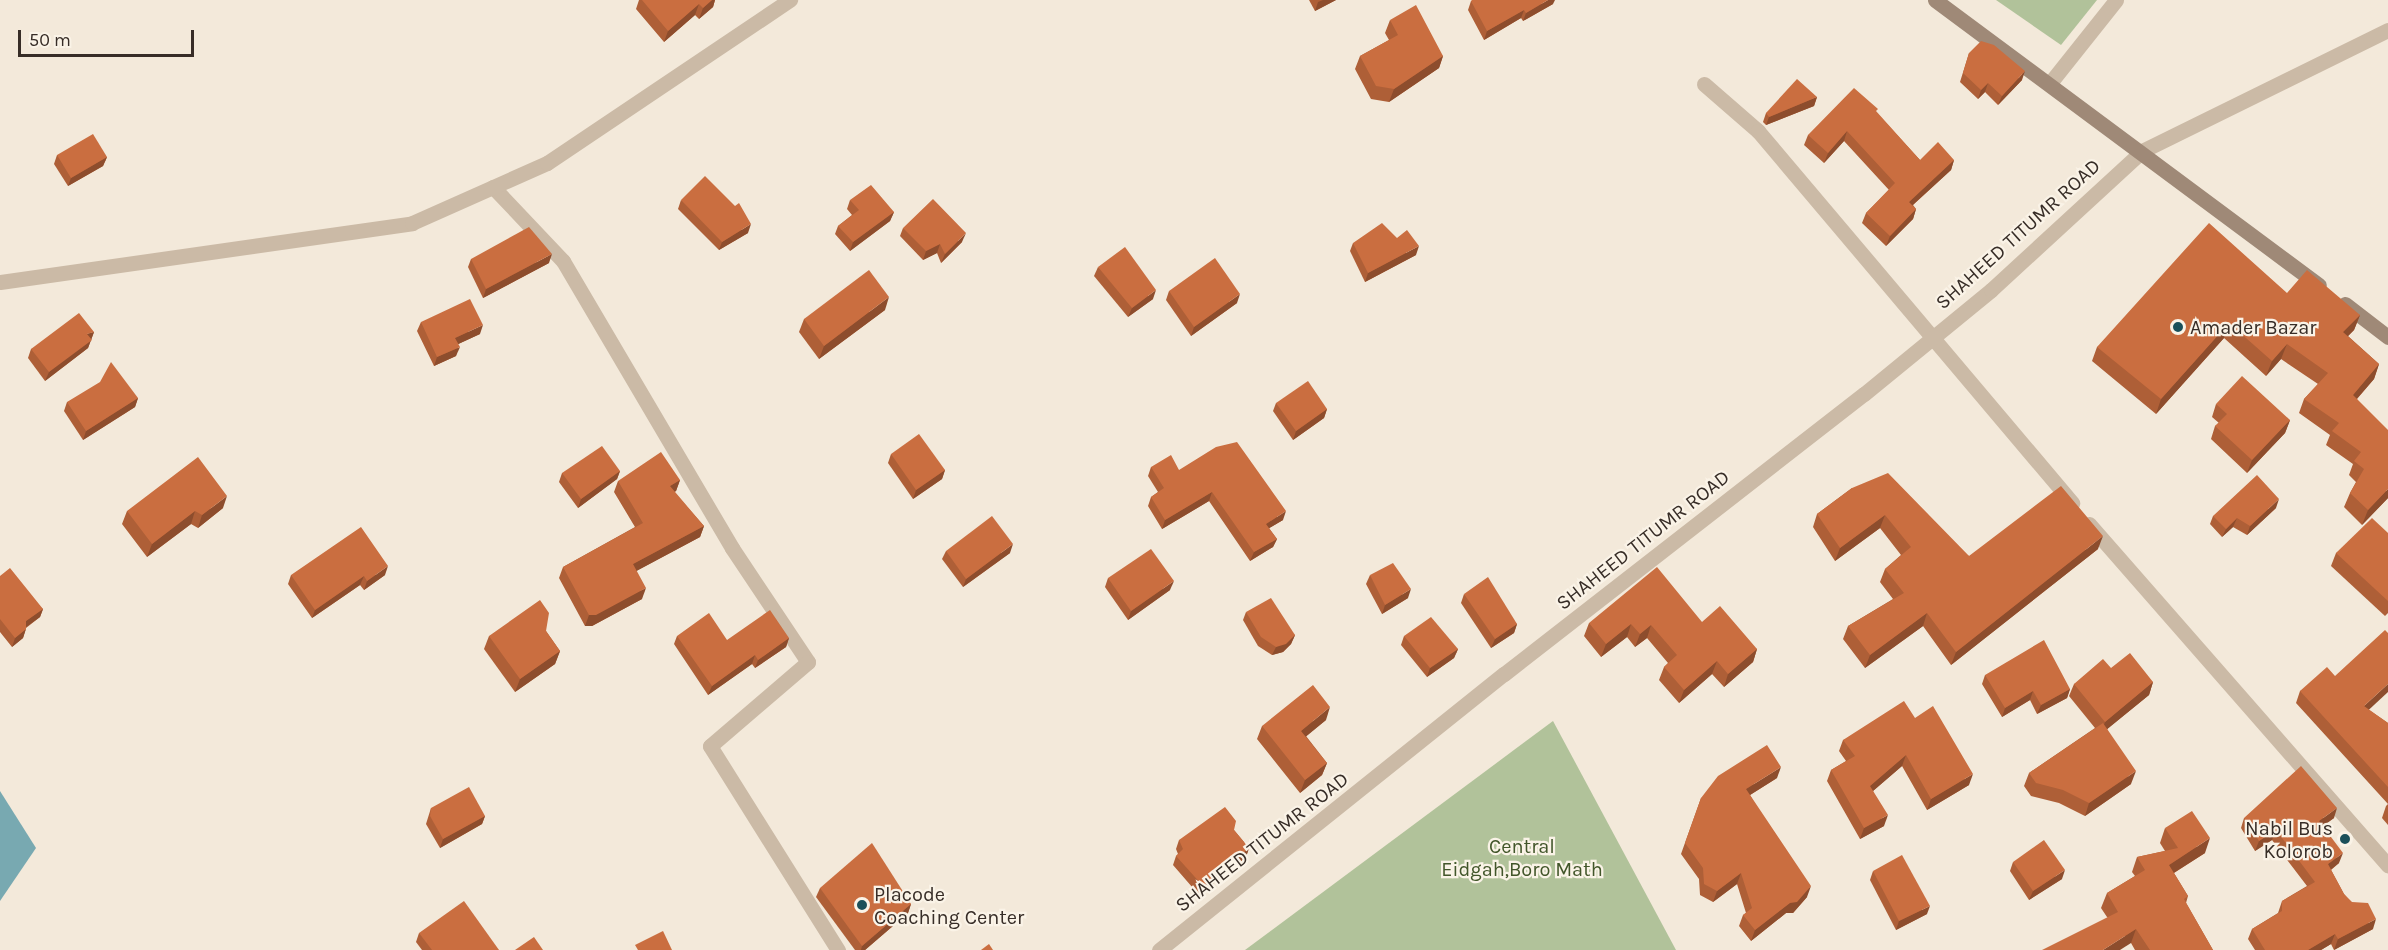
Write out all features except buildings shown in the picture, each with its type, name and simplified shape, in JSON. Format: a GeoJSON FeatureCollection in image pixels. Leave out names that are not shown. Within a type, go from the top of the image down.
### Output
{"type":"FeatureCollection","features":[{"type":"Feature","properties":{"kind":"street"},"geometry":{"type":"LineString","coordinates":[[0,282],[412,223],[547,163],[790,0]]}},
{"type":"Feature","properties":{"kind":"street"},"geometry":{"type":"LineString","coordinates":[[1935,0],[2142,151],[2388,337]]}},
{"type":"Feature","properties":{"kind":"street"},"geometry":{"type":"LineString","coordinates":[[2050,83],[2116,0]]}},
{"type":"Feature","properties":{"kind":"street","name":"SHAHEED TITUMR ROAD"},"geometry":{"type":"LineString","coordinates":[[1159,950],[1930,339],[1990,290],[2142,151],[2388,30]]}},
{"type":"Feature","properties":{"kind":"street"},"geometry":{"type":"LineString","coordinates":[[1704,84],[1758,131],[1930,339],[2388,865]]}},
{"type":"Feature","properties":{"kind":"street"},"geometry":{"type":"LineString","coordinates":[[493,187],[563,261],[732,548],[808,662],[710,746],[838,950]]}},
{"type":"Feature","properties":{"kind":"green space"},"geometry":{"type":"Polygon","coordinates":[[[1996,0],[2097,0],[2061,45],[1996,0]]]}},
{"type":"Feature","properties":{"kind":"green space","name":"Central Eidgah,Boro Math"},"geometry":{"type":"Polygon","coordinates":[[[1553,721],[1676,950],[1245,950],[1553,721]]]}},
{"type":"Feature","properties":{"kind":"water"},"geometry":{"type":"Polygon","coordinates":[[[0,791],[36,848],[0,901],[0,791]]]}},
{"type":"Feature","properties":{"kind":"place","name":"Amader Bazar"},"geometry":{"type":"Point","coordinates":[2178,327]}},
{"type":"Feature","properties":{"kind":"place","name":"Nabil Bus Kolorob"},"geometry":{"type":"Point","coordinates":[2345,839]}},
{"type":"Feature","properties":{"kind":"place","name":"Placode Coaching Center"},"geometry":{"type":"Point","coordinates":[862,905]}}]}
